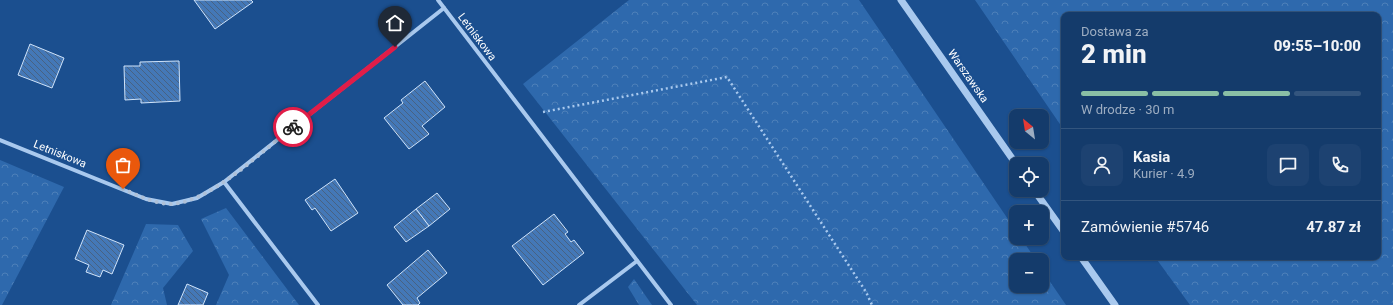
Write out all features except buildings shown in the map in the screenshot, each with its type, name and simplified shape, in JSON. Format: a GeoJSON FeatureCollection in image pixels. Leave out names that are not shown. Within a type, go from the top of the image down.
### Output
{"type":"FeatureCollection","features":[{"type":"Feature","properties":{"kind":"street"},"geometry":{"type":"LineString","coordinates":[[438,0],[444,8]]}},
{"type":"Feature","properties":{"kind":"street","name":"Warszawska"},"geometry":{"type":"LineString","coordinates":[[902,0],[1011,157]]}},
{"type":"Feature","properties":{"kind":"street","name":"Letniskowa"},"geometry":{"type":"LineString","coordinates":[[0,140],[146,199],[172,204],[196,198],[224,182],[444,8],[525,116],[671,305]]}},
{"type":"Feature","properties":{"kind":"street"},"geometry":{"type":"LineString","coordinates":[[224,182],[318,305]]}},
{"type":"Feature","properties":{"kind":"street"},"geometry":{"type":"LineString","coordinates":[[1039,197],[1061,228]]}},
{"type":"Feature","properties":{"kind":"street"},"geometry":{"type":"LineString","coordinates":[[579,305],[637,260]]}},
{"type":"Feature","properties":{"kind":"street"},"geometry":{"type":"LineString","coordinates":[[1083,260],[1115,305]]}},
{"type":"Feature","properties":{"kind":"path"},"geometry":{"type":"LineString","coordinates":[[525,116],[727,77],[866,292],[872,305]]}},
{"type":"Feature","properties":{"kind":"green space"},"geometry":{"type":"Polygon","coordinates":[[[629,0],[859,0],[1009,221],[1009,245],[1026,245],[1031,253],[1009,253],[1009,293],[1049,293],[1049,280],[1066,305],[697,305],[523,84],[629,0]]]}},
{"type":"Feature","properties":{"kind":"green space"},"geometry":{"type":"Polygon","coordinates":[[[975,0],[1393,0],[1393,305],[1190,305],[1157,260],[1381,260],[1381,12],[1061,12],[1061,126],[975,0]]]}},
{"type":"Feature","properties":{"kind":"green space"},"geometry":{"type":"Polygon","coordinates":[[[0,160],[64,187],[2,305],[0,305],[0,160]]]}},
{"type":"Feature","properties":{"kind":"green space"},"geometry":{"type":"Polygon","coordinates":[[[226,208],[299,305],[216,305],[229,275],[201,219],[226,208]]]}},
{"type":"Feature","properties":{"kind":"green space"},"geometry":{"type":"Polygon","coordinates":[[[146,224],[178,225],[193,251],[163,288],[167,305],[111,305],[146,224]]]}},
{"type":"Feature","properties":{"kind":"green space"},"geometry":{"type":"Polygon","coordinates":[[[634,279],[652,305],[639,305],[628,287],[634,279]]]}},
{"type":"Feature","properties":{"kind":"way so far"},"geometry":{"type":"LineString","coordinates":[[123,189],[146,199],[172,204],[196,198],[224,182],[293,127]]}},
{"type":"Feature","properties":{"kind":"route"},"geometry":{"type":"LineString","coordinates":[[293,127],[395,47]]}}]}
